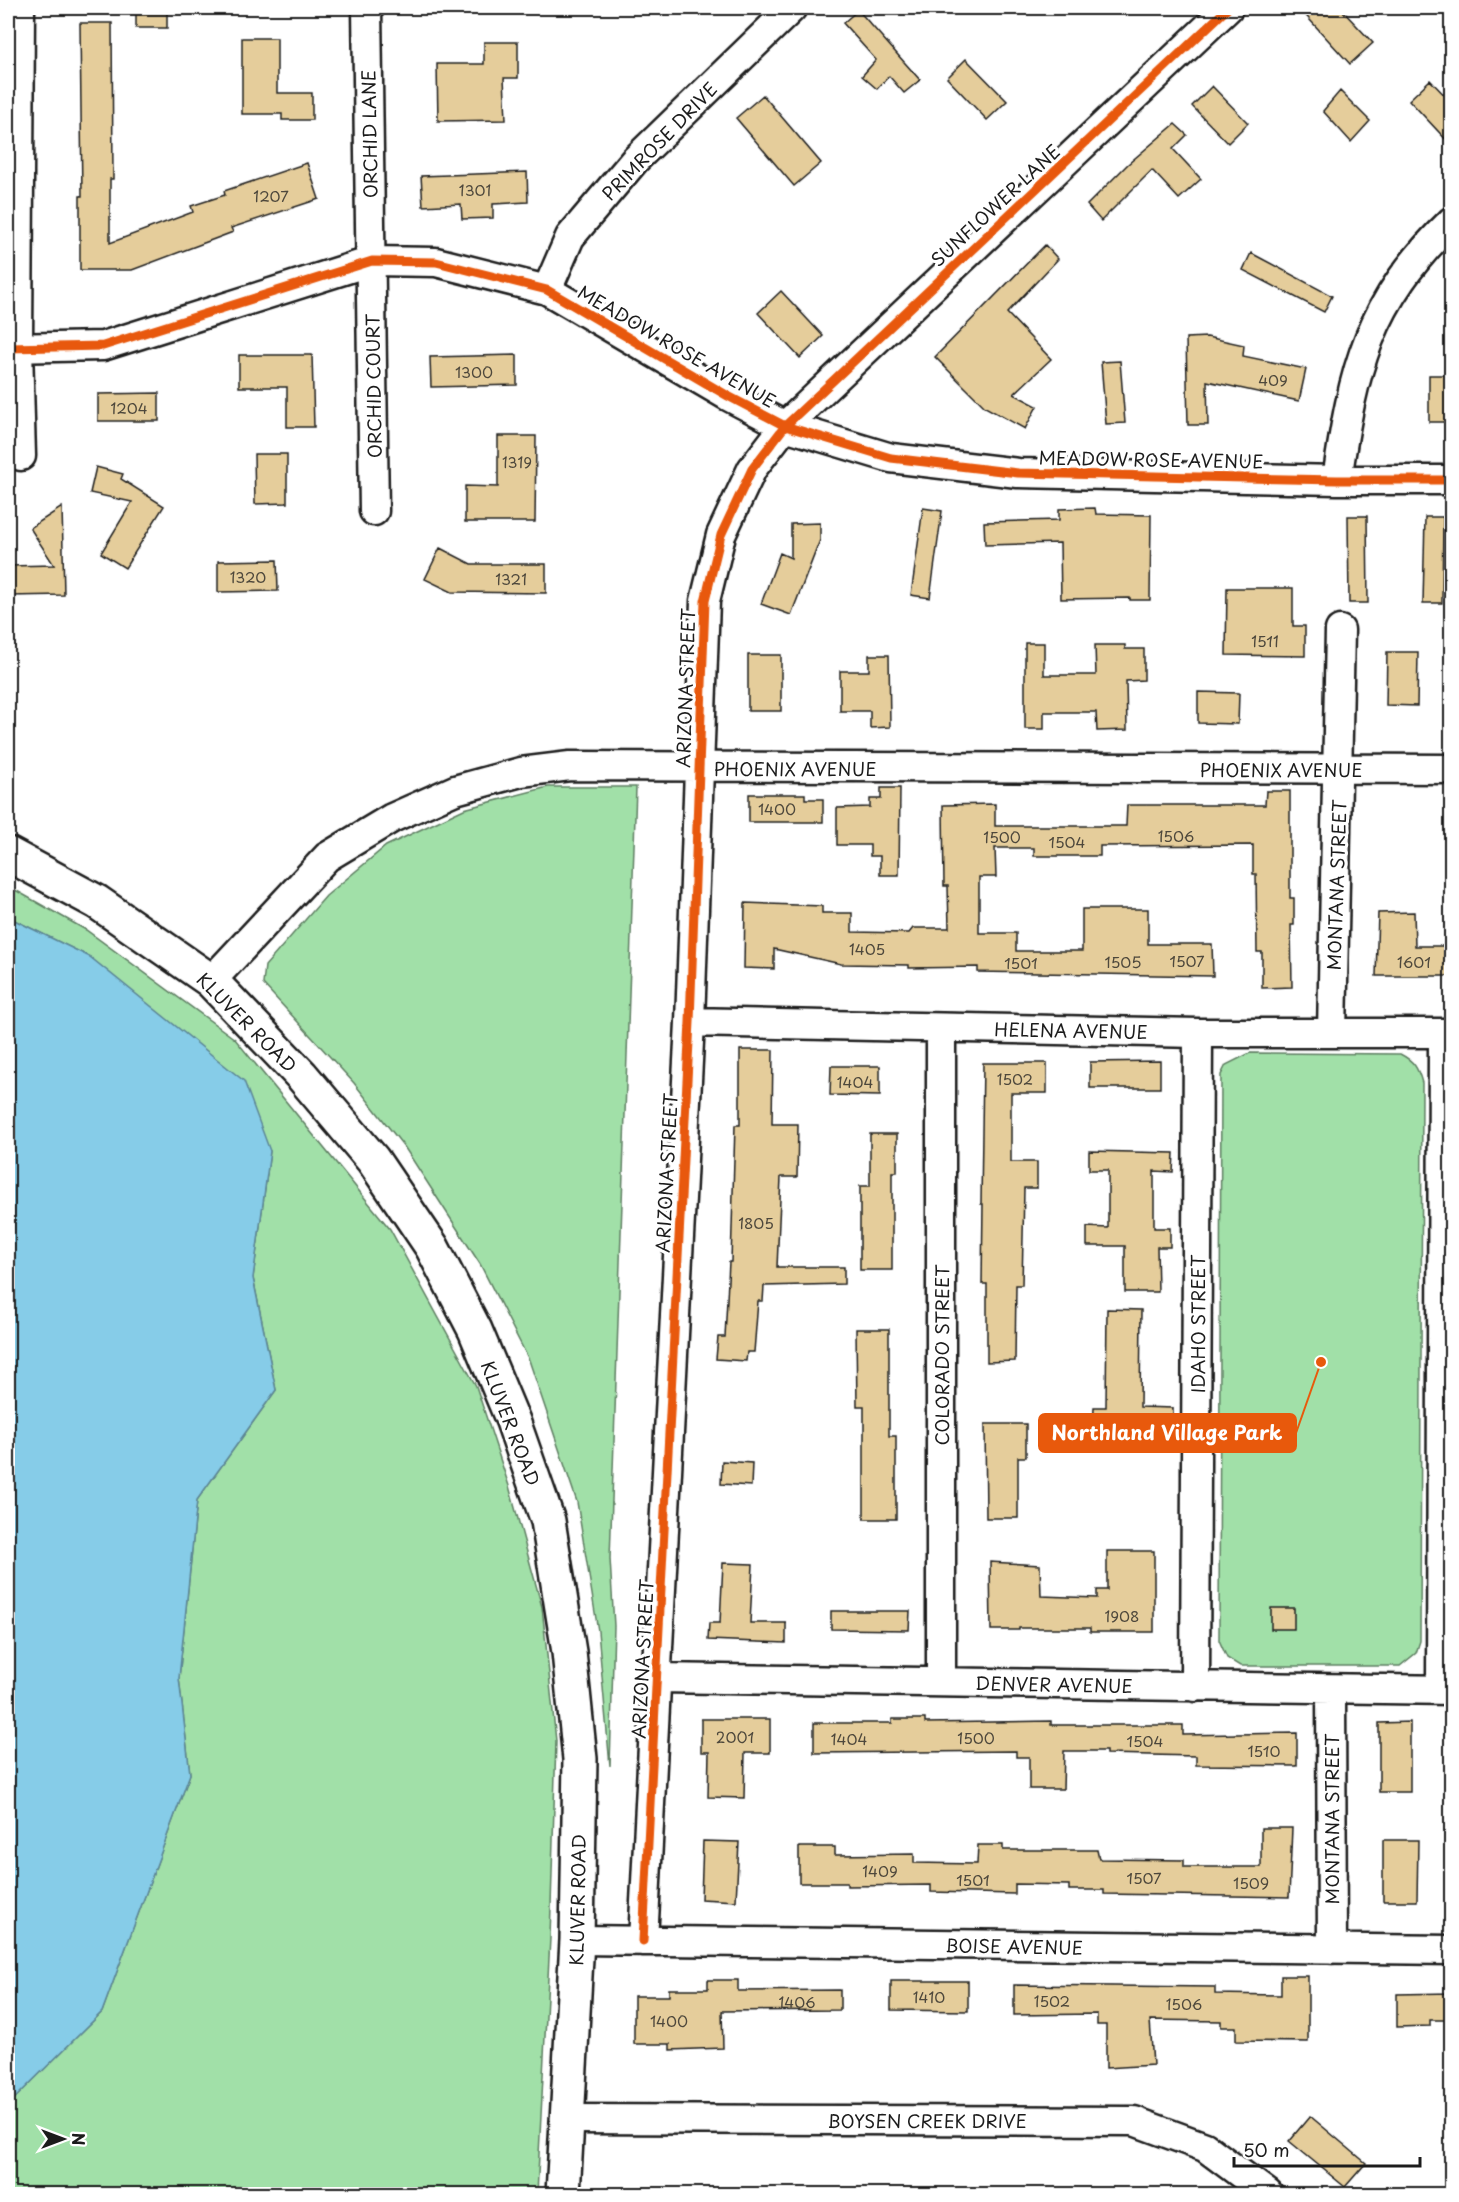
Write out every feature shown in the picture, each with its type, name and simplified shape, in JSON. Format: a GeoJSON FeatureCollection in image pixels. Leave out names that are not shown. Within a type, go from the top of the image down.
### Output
{"type":"FeatureCollection","features":[{"type":"Feature","properties":{"kind":"street"},"geometry":{"type":"LineString","coordinates":[[20,8],[13,348],[21,456]]}},
{"type":"Feature","properties":{"kind":"street","name":"ORCHID LANE"},"geometry":{"type":"LineString","coordinates":[[367,8],[372,261]]}},
{"type":"Feature","properties":{"kind":"street","name":"PRIMROSE DRIVE"},"geometry":{"type":"LineString","coordinates":[[547,290],[570,237],[635,160],[792,8]]}},
{"type":"Feature","properties":{"kind":"street","name":"SUNFLOWER LANE"},"geometry":{"type":"LineString","coordinates":[[785,426],[1228,8]]}},
{"type":"Feature","properties":{"kind":"street"},"geometry":{"type":"LineString","coordinates":[[1337,480],[1348,405],[1366,342],[1396,284],[1424,248],[1452,221]]}},
{"type":"Feature","properties":{"kind":"street","name":"MEADOW ROSE AVENUE"},"geometry":{"type":"LineString","coordinates":[[13,348],[103,346],[372,261],[436,262],[506,277],[547,290],[728,396],[785,426],[891,458],[1018,473],[1337,480],[1452,480]]}},
{"type":"Feature","properties":{"kind":"street","name":"ORCHID COURT"},"geometry":{"type":"LineString","coordinates":[[372,261],[374,511]]}},
{"type":"Feature","properties":{"kind":"street","name":"ARIZONA STREET"},"geometry":{"type":"LineString","coordinates":[[643,1941],[690,1022],[705,601],[721,535],[752,469],[785,426]]}},
{"type":"Feature","properties":{"kind":"street","name":"MONTANA STREET"},"geometry":{"type":"LineString","coordinates":[[1332,1032],[1340,630]]}},
{"type":"Feature","properties":{"kind":"street","name":"PHOENIX AVENUE"},"geometry":{"type":"LineString","coordinates":[[211,981],[327,857],[392,818],[455,790],[521,772],[570,766],[1452,769]]}},
{"type":"Feature","properties":{"kind":"street","name":"KLUVER ROAD"},"geometry":{"type":"LineString","coordinates":[[8,854],[97,902],[211,981],[302,1076],[374,1160],[432,1247],[475,1330],[513,1421],[548,1521],[569,1652],[579,1759],[577,1940],[563,2194]]}},
{"type":"Feature","properties":{"kind":"street","name":"HELENA AVENUE"},"geometry":{"type":"LineString","coordinates":[[690,1022],[1198,1033],[1447,1033]]}},
{"type":"Feature","properties":{"kind":"street","name":"COLORADO STREET"},"geometry":{"type":"LineString","coordinates":[[941,1028],[941,1681]]}},
{"type":"Feature","properties":{"kind":"street","name":"IDAHO STREET"},"geometry":{"type":"LineString","coordinates":[[1195,1687],[1198,1033]]}},
{"type":"Feature","properties":{"kind":"street"},"geometry":{"type":"LineString","coordinates":[[1446,1690],[1447,1033]]}},
{"type":"Feature","properties":{"kind":"street","name":"DENVER AVENUE"},"geometry":{"type":"LineString","coordinates":[[657,1678],[1446,1690]]}},
{"type":"Feature","properties":{"kind":"street","name":"MONTANA STREET"},"geometry":{"type":"LineString","coordinates":[[1331,1689],[1332,1949]]}},
{"type":"Feature","properties":{"kind":"street","name":"BOISE AVENUE"},"geometry":{"type":"LineString","coordinates":[[577,1940],[1452,1950]]}},
{"type":"Feature","properties":{"kind":"street","name":"BOYSEN CREEK DRIVE"},"geometry":{"type":"LineString","coordinates":[[567,2119],[1134,2121],[1205,2147],[1268,2194]]}},
{"type":"Feature","properties":{"kind":"green space"},"geometry":{"type":"Polygon","coordinates":[[[548,787],[636,787],[610,1559],[614,1626],[610,1766],[598,1631],[577,1502],[529,1360],[480,1264],[405,1148],[354,1083],[263,984],[265,966],[326,896],[386,846],[464,809],[548,787]]]}},
{"type":"Feature","properties":{"kind":"green space"},"geometry":{"type":"Polygon","coordinates":[[[8,886],[86,930],[235,1039],[390,1229],[476,1386],[509,1486],[542,1607],[556,1741],[550,1938],[537,2194],[8,2194],[8,2105],[102,2012],[190,1774],[179,1678],[197,1500],[276,1390],[253,1278],[270,1151],[90,957],[8,917],[8,886]]]}},
{"type":"Feature","properties":{"kind":"green space"},"geometry":{"type":"Polygon","coordinates":[[[1250,1053],[1400,1054],[1415,1066],[1422,1083],[1420,1641],[1416,1653],[1400,1666],[1240,1666],[1227,1658],[1219,1640],[1221,1075],[1226,1065],[1250,1053]]]}},
{"type":"Feature","properties":{"kind":"water"},"geometry":{"type":"Polygon","coordinates":[[[8,917],[90,957],[244,1081],[270,1151],[253,1278],[276,1390],[197,1500],[179,1678],[190,1774],[102,2012],[8,2105],[8,917]]]}},
{"type":"Feature","properties":{"kind":"building"},"geometry":{"type":"Polygon","coordinates":[[[136,8],[167,8],[167,28],[136,28],[136,8]]]}},
{"type":"Feature","properties":{"kind":"building"},"geometry":{"type":"Polygon","coordinates":[[[1299,8],[1340,8],[1373,43],[1350,64],[1299,8]]]}},
{"type":"Feature","properties":{"kind":"building"},"geometry":{"type":"Polygon","coordinates":[[[858,10],[920,80],[904,93],[889,76],[877,89],[862,76],[876,60],[843,23],[858,10]]]}},
{"type":"Feature","properties":{"kind":"building"},"geometry":{"type":"Polygon","coordinates":[[[80,23],[112,23],[113,179],[110,179],[110,243],[193,212],[191,206],[225,195],[224,191],[307,163],[319,199],[231,228],[233,232],[132,270],[80,270],[80,196],[82,196],[80,23]]]}},
{"type":"Feature","properties":{"kind":"building"},"geometry":{"type":"Polygon","coordinates":[[[242,38],[277,38],[277,93],[312,93],[312,120],[282,120],[282,114],[242,114],[242,38]]]}},
{"type":"Feature","properties":{"kind":"building"},"geometry":{"type":"Polygon","coordinates":[[[484,42],[518,42],[518,78],[504,78],[506,120],[438,121],[437,64],[484,64],[484,42]]]}},
{"type":"Feature","properties":{"kind":"building"},"geometry":{"type":"Polygon","coordinates":[[[966,59],[1007,101],[987,120],[947,78],[966,59]]]}},
{"type":"Feature","properties":{"kind":"building"},"geometry":{"type":"Polygon","coordinates":[[[1430,80],[1452,103],[1452,146],[1409,100],[1430,80]]]}},
{"type":"Feature","properties":{"kind":"building"},"geometry":{"type":"Polygon","coordinates":[[[1212,86],[1248,123],[1228,143],[1192,106],[1212,86]]]}},
{"type":"Feature","properties":{"kind":"building"},"geometry":{"type":"Polygon","coordinates":[[[1340,91],[1370,121],[1351,142],[1323,111],[1340,91]]]}},
{"type":"Feature","properties":{"kind":"building"},"geometry":{"type":"Polygon","coordinates":[[[763,95],[821,163],[794,186],[736,118],[763,95]]]}},
{"type":"Feature","properties":{"kind":"building"},"geometry":{"type":"Polygon","coordinates":[[[1175,124],[1187,135],[1173,149],[1201,179],[1179,199],[1152,170],[1101,221],[1087,205],[1128,164],[1175,124]]]}},
{"type":"Feature","properties":{"kind":"building"},"geometry":{"type":"Polygon","coordinates":[[[527,172],[528,202],[493,204],[493,218],[462,219],[461,204],[423,206],[421,176],[527,172]]]}},
{"type":"Feature","properties":{"kind":"building"},"geometry":{"type":"Polygon","coordinates":[[[1045,245],[1058,259],[1007,313],[1051,359],[1014,394],[1037,406],[1025,429],[985,407],[935,357],[1045,245]]]}},
{"type":"Feature","properties":{"kind":"building"},"geometry":{"type":"Polygon","coordinates":[[[1251,253],[1332,296],[1324,312],[1243,270],[1251,253]]]}},
{"type":"Feature","properties":{"kind":"building"},"geometry":{"type":"Polygon","coordinates":[[[781,291],[823,336],[800,358],[758,313],[781,291]]]}},
{"type":"Feature","properties":{"kind":"building"},"geometry":{"type":"Polygon","coordinates":[[[1207,337],[1244,345],[1243,356],[1306,369],[1299,401],[1207,381],[1208,425],[1188,425],[1186,338],[1207,337]]]}},
{"type":"Feature","properties":{"kind":"building"},"geometry":{"type":"Polygon","coordinates":[[[239,355],[312,355],[314,427],[287,427],[287,387],[239,387],[239,355]]]}},
{"type":"Feature","properties":{"kind":"building"},"geometry":{"type":"Polygon","coordinates":[[[517,355],[517,385],[431,387],[430,357],[517,355]]]}},
{"type":"Feature","properties":{"kind":"building"},"geometry":{"type":"Polygon","coordinates":[[[1120,361],[1125,423],[1106,424],[1101,362],[1120,361]]]}},
{"type":"Feature","properties":{"kind":"building"},"geometry":{"type":"Polygon","coordinates":[[[1429,375],[1452,375],[1452,422],[1429,422],[1429,375]]]}},
{"type":"Feature","properties":{"kind":"building"},"geometry":{"type":"Polygon","coordinates":[[[159,393],[159,421],[98,421],[98,394],[159,393]]]}},
{"type":"Feature","properties":{"kind":"building"},"geometry":{"type":"Polygon","coordinates":[[[498,436],[536,436],[535,522],[465,522],[465,486],[498,487],[498,436]]]}},
{"type":"Feature","properties":{"kind":"building"},"geometry":{"type":"Polygon","coordinates":[[[254,454],[287,454],[287,503],[255,504],[254,454]]]}},
{"type":"Feature","properties":{"kind":"building"},"geometry":{"type":"Polygon","coordinates":[[[96,467],[123,474],[121,479],[164,506],[125,568],[101,553],[132,502],[90,493],[96,467]]]}},
{"type":"Feature","properties":{"kind":"building"},"geometry":{"type":"Polygon","coordinates":[[[62,507],[64,595],[8,596],[8,566],[54,565],[30,528],[62,507]]]}},
{"type":"Feature","properties":{"kind":"building"},"geometry":{"type":"Polygon","coordinates":[[[923,508],[942,511],[930,598],[911,595],[923,508]]]}},
{"type":"Feature","properties":{"kind":"building"},"geometry":{"type":"Polygon","coordinates":[[[1095,508],[1096,514],[1151,515],[1150,600],[1061,599],[1060,543],[985,545],[984,522],[1059,520],[1059,509],[1095,508]]]}},
{"type":"Feature","properties":{"kind":"building"},"geometry":{"type":"Polygon","coordinates":[[[1348,516],[1367,516],[1368,603],[1349,603],[1348,516]]]}},
{"type":"Feature","properties":{"kind":"building"},"geometry":{"type":"Polygon","coordinates":[[[1425,517],[1443,517],[1442,603],[1423,603],[1425,517]]]}},
{"type":"Feature","properties":{"kind":"building"},"geometry":{"type":"Polygon","coordinates":[[[820,523],[820,540],[791,615],[761,604],[780,553],[791,558],[791,524],[820,523]]]}},
{"type":"Feature","properties":{"kind":"building"},"geometry":{"type":"Polygon","coordinates":[[[440,548],[471,564],[546,564],[546,593],[452,592],[425,579],[440,548]]]}},
{"type":"Feature","properties":{"kind":"building"},"geometry":{"type":"Polygon","coordinates":[[[277,560],[278,591],[218,592],[218,561],[277,560]]]}},
{"type":"Feature","properties":{"kind":"building"},"geometry":{"type":"Polygon","coordinates":[[[1227,588],[1293,588],[1293,626],[1305,626],[1305,656],[1226,655],[1227,588]]]}},
{"type":"Feature","properties":{"kind":"building"},"geometry":{"type":"Polygon","coordinates":[[[1025,643],[1044,643],[1044,675],[1096,675],[1095,645],[1125,645],[1125,649],[1144,649],[1144,680],[1126,681],[1127,730],[1097,731],[1096,712],[1044,712],[1044,729],[1025,729],[1025,643]]]}},
{"type":"Feature","properties":{"kind":"building"},"geometry":{"type":"Polygon","coordinates":[[[1387,652],[1418,652],[1417,706],[1386,705],[1387,652]]]}},
{"type":"Feature","properties":{"kind":"building"},"geometry":{"type":"Polygon","coordinates":[[[748,655],[781,655],[781,711],[748,711],[748,655]]]}},
{"type":"Feature","properties":{"kind":"building"},"geometry":{"type":"Polygon","coordinates":[[[869,655],[889,655],[890,727],[870,728],[870,711],[840,711],[840,671],[869,671],[869,655]]]}},
{"type":"Feature","properties":{"kind":"building"},"geometry":{"type":"Polygon","coordinates":[[[1198,692],[1239,693],[1238,724],[1198,723],[1198,692]]]}},
{"type":"Feature","properties":{"kind":"building"},"geometry":{"type":"Polygon","coordinates":[[[881,788],[900,788],[899,875],[880,875],[880,856],[870,856],[870,845],[837,845],[837,808],[870,807],[870,799],[881,799],[881,788]]]}},
{"type":"Feature","properties":{"kind":"building"},"geometry":{"type":"Polygon","coordinates":[[[1266,791],[1290,791],[1290,898],[1294,898],[1294,925],[1291,925],[1292,987],[1262,988],[1262,952],[1257,952],[1256,874],[1253,874],[1253,845],[1100,846],[1100,856],[1034,856],[1034,848],[995,848],[996,877],[979,877],[979,933],[1016,933],[1016,951],[1082,951],[1082,909],[1148,909],[1148,944],[1212,944],[1213,976],[978,972],[978,967],[909,968],[909,965],[841,964],[774,949],[774,969],[744,968],[745,903],[822,906],[822,913],[852,913],[852,932],[909,933],[913,928],[949,928],[948,886],[944,886],[943,805],[995,804],[995,826],[1126,826],[1127,805],[1265,805],[1266,791]]]}},
{"type":"Feature","properties":{"kind":"building"},"geometry":{"type":"Polygon","coordinates":[[[749,794],[805,794],[805,799],[823,799],[823,822],[749,822],[749,794]]]}},
{"type":"Feature","properties":{"kind":"building"},"geometry":{"type":"Polygon","coordinates":[[[1414,912],[1415,946],[1452,946],[1452,976],[1376,976],[1378,913],[1414,912]]]}},
{"type":"Feature","properties":{"kind":"building"},"geometry":{"type":"Polygon","coordinates":[[[740,1050],[773,1050],[772,1124],[798,1124],[797,1177],[781,1177],[777,1267],[844,1267],[844,1284],[764,1286],[763,1301],[758,1301],[754,1352],[747,1352],[746,1361],[716,1359],[718,1337],[725,1337],[729,1262],[731,1262],[735,1125],[740,1125],[740,1050]]]}},
{"type":"Feature","properties":{"kind":"building"},"geometry":{"type":"Polygon","coordinates":[[[1160,1061],[1160,1088],[1090,1088],[1090,1062],[1160,1061]]]}},
{"type":"Feature","properties":{"kind":"building"},"geometry":{"type":"Polygon","coordinates":[[[983,1063],[1047,1063],[1047,1093],[1011,1093],[1011,1162],[1037,1162],[1037,1188],[1024,1188],[1022,1285],[1016,1285],[1015,1361],[987,1362],[987,1284],[982,1284],[983,1063]]]}},
{"type":"Feature","properties":{"kind":"building"},"geometry":{"type":"Polygon","coordinates":[[[831,1066],[880,1066],[880,1096],[830,1095],[831,1066]]]}},
{"type":"Feature","properties":{"kind":"building"},"geometry":{"type":"Polygon","coordinates":[[[870,1134],[897,1134],[897,1172],[892,1172],[892,1270],[860,1270],[860,1186],[870,1186],[870,1134]]]}},
{"type":"Feature","properties":{"kind":"building"},"geometry":{"type":"Polygon","coordinates":[[[1089,1151],[1174,1153],[1173,1172],[1154,1171],[1154,1228],[1170,1228],[1170,1247],[1157,1247],[1158,1292],[1125,1292],[1125,1246],[1087,1246],[1087,1227],[1108,1228],[1108,1170],[1089,1170],[1089,1151]]]}},
{"type":"Feature","properties":{"kind":"building"},"geometry":{"type":"Polygon","coordinates":[[[1107,1309],[1141,1310],[1140,1407],[1173,1408],[1173,1441],[1093,1440],[1094,1407],[1106,1407],[1107,1309]]]}},
{"type":"Feature","properties":{"kind":"building"},"geometry":{"type":"Polygon","coordinates":[[[856,1329],[889,1329],[889,1436],[896,1436],[896,1519],[864,1519],[864,1406],[857,1406],[856,1329]]]}},
{"type":"Feature","properties":{"kind":"building"},"geometry":{"type":"Polygon","coordinates":[[[985,1424],[1026,1424],[1026,1457],[1018,1457],[1018,1518],[986,1518],[985,1424]]]}},
{"type":"Feature","properties":{"kind":"building"},"geometry":{"type":"Polygon","coordinates":[[[722,1461],[752,1463],[751,1486],[721,1484],[722,1461]]]}},
{"type":"Feature","properties":{"kind":"building"},"geometry":{"type":"Polygon","coordinates":[[[1107,1551],[1154,1551],[1154,1632],[1090,1632],[1090,1628],[991,1630],[990,1562],[1040,1565],[1041,1596],[1097,1598],[1097,1590],[1107,1590],[1107,1551]]]}},
{"type":"Feature","properties":{"kind":"building"},"geometry":{"type":"Polygon","coordinates":[[[723,1563],[753,1564],[750,1623],[786,1623],[786,1643],[708,1640],[709,1623],[720,1623],[723,1563]]]}},
{"type":"Feature","properties":{"kind":"building"},"geometry":{"type":"Polygon","coordinates":[[[1271,1608],[1294,1608],[1294,1629],[1271,1629],[1271,1608]]]}},
{"type":"Feature","properties":{"kind":"building"},"geometry":{"type":"Polygon","coordinates":[[[831,1611],[910,1611],[909,1630],[831,1629],[831,1611]]]}},
{"type":"Feature","properties":{"kind":"building"},"geometry":{"type":"Polygon","coordinates":[[[701,1719],[770,1719],[770,1753],[745,1753],[744,1798],[708,1797],[709,1752],[701,1752],[701,1719]]]}},
{"type":"Feature","properties":{"kind":"building"},"geometry":{"type":"Polygon","coordinates":[[[892,1719],[925,1719],[925,1723],[1051,1721],[1051,1725],[1183,1725],[1183,1735],[1297,1733],[1297,1766],[1196,1765],[1196,1756],[1064,1751],[1063,1789],[1029,1789],[1029,1757],[1016,1757],[1016,1751],[814,1753],[814,1723],[892,1723],[892,1719]]]}},
{"type":"Feature","properties":{"kind":"building"},"geometry":{"type":"Polygon","coordinates":[[[1410,1722],[1410,1792],[1379,1792],[1379,1723],[1410,1722]]]}},
{"type":"Feature","properties":{"kind":"building"},"geometry":{"type":"Polygon","coordinates":[[[1261,1828],[1292,1828],[1289,1897],[1104,1894],[1104,1890],[1069,1890],[1069,1885],[1015,1884],[1015,1894],[931,1892],[931,1885],[847,1886],[847,1883],[799,1883],[799,1847],[835,1847],[835,1855],[914,1854],[914,1863],[977,1864],[978,1845],[1003,1845],[1003,1850],[1097,1850],[1099,1859],[1184,1860],[1184,1867],[1261,1867],[1261,1828]]]}},
{"type":"Feature","properties":{"kind":"building"},"geometry":{"type":"Polygon","coordinates":[[[1383,1840],[1418,1840],[1417,1901],[1383,1901],[1383,1840]]]}},
{"type":"Feature","properties":{"kind":"building"},"geometry":{"type":"Polygon","coordinates":[[[703,1841],[739,1842],[736,1901],[701,1899],[703,1841]]]}},
{"type":"Feature","properties":{"kind":"building"},"geometry":{"type":"Polygon","coordinates":[[[1281,1976],[1308,1976],[1308,2042],[1236,2041],[1236,2027],[1221,2027],[1221,2021],[1150,2020],[1153,2065],[1106,2068],[1106,2025],[1097,2025],[1097,2014],[1014,2015],[1014,1985],[1215,1987],[1215,1994],[1281,1995],[1281,1976]]]}},
{"type":"Feature","properties":{"kind":"building"},"geometry":{"type":"Polygon","coordinates":[[[708,1980],[738,1980],[738,1991],[840,1990],[840,2010],[722,2011],[723,2048],[670,2050],[670,2044],[634,2044],[634,1996],[669,1996],[669,1989],[708,1989],[708,1980]]]}},
{"type":"Feature","properties":{"kind":"building"},"geometry":{"type":"Polygon","coordinates":[[[891,1981],[968,1981],[968,2011],[891,2010],[891,1981]]]}},
{"type":"Feature","properties":{"kind":"building"},"geometry":{"type":"Polygon","coordinates":[[[1452,1993],[1452,2020],[1430,2020],[1430,2026],[1397,2027],[1397,1994],[1452,1993]]]}},
{"type":"Feature","properties":{"kind":"building"},"geometry":{"type":"Polygon","coordinates":[[[1310,2116],[1366,2163],[1345,2187],[1289,2141],[1310,2116]]]}},
{"type":"Feature","properties":{"kind":"cycle path"},"geometry":{"type":"LineString","coordinates":[[643,1941],[690,1022],[705,601],[721,535],[752,469],[785,426],[1228,8]]}},
{"type":"Feature","properties":{"kind":"cycle path"},"geometry":{"type":"LineString","coordinates":[[8,348],[103,346],[372,261],[436,262],[547,290],[728,396],[785,426],[891,458],[1018,473],[1337,480],[1452,480]]}},
{"type":"Feature","properties":{"kind":"place","name":"Northland Village Park"},"geometry":{"type":"Point","coordinates":[1321,1362]}}]}
